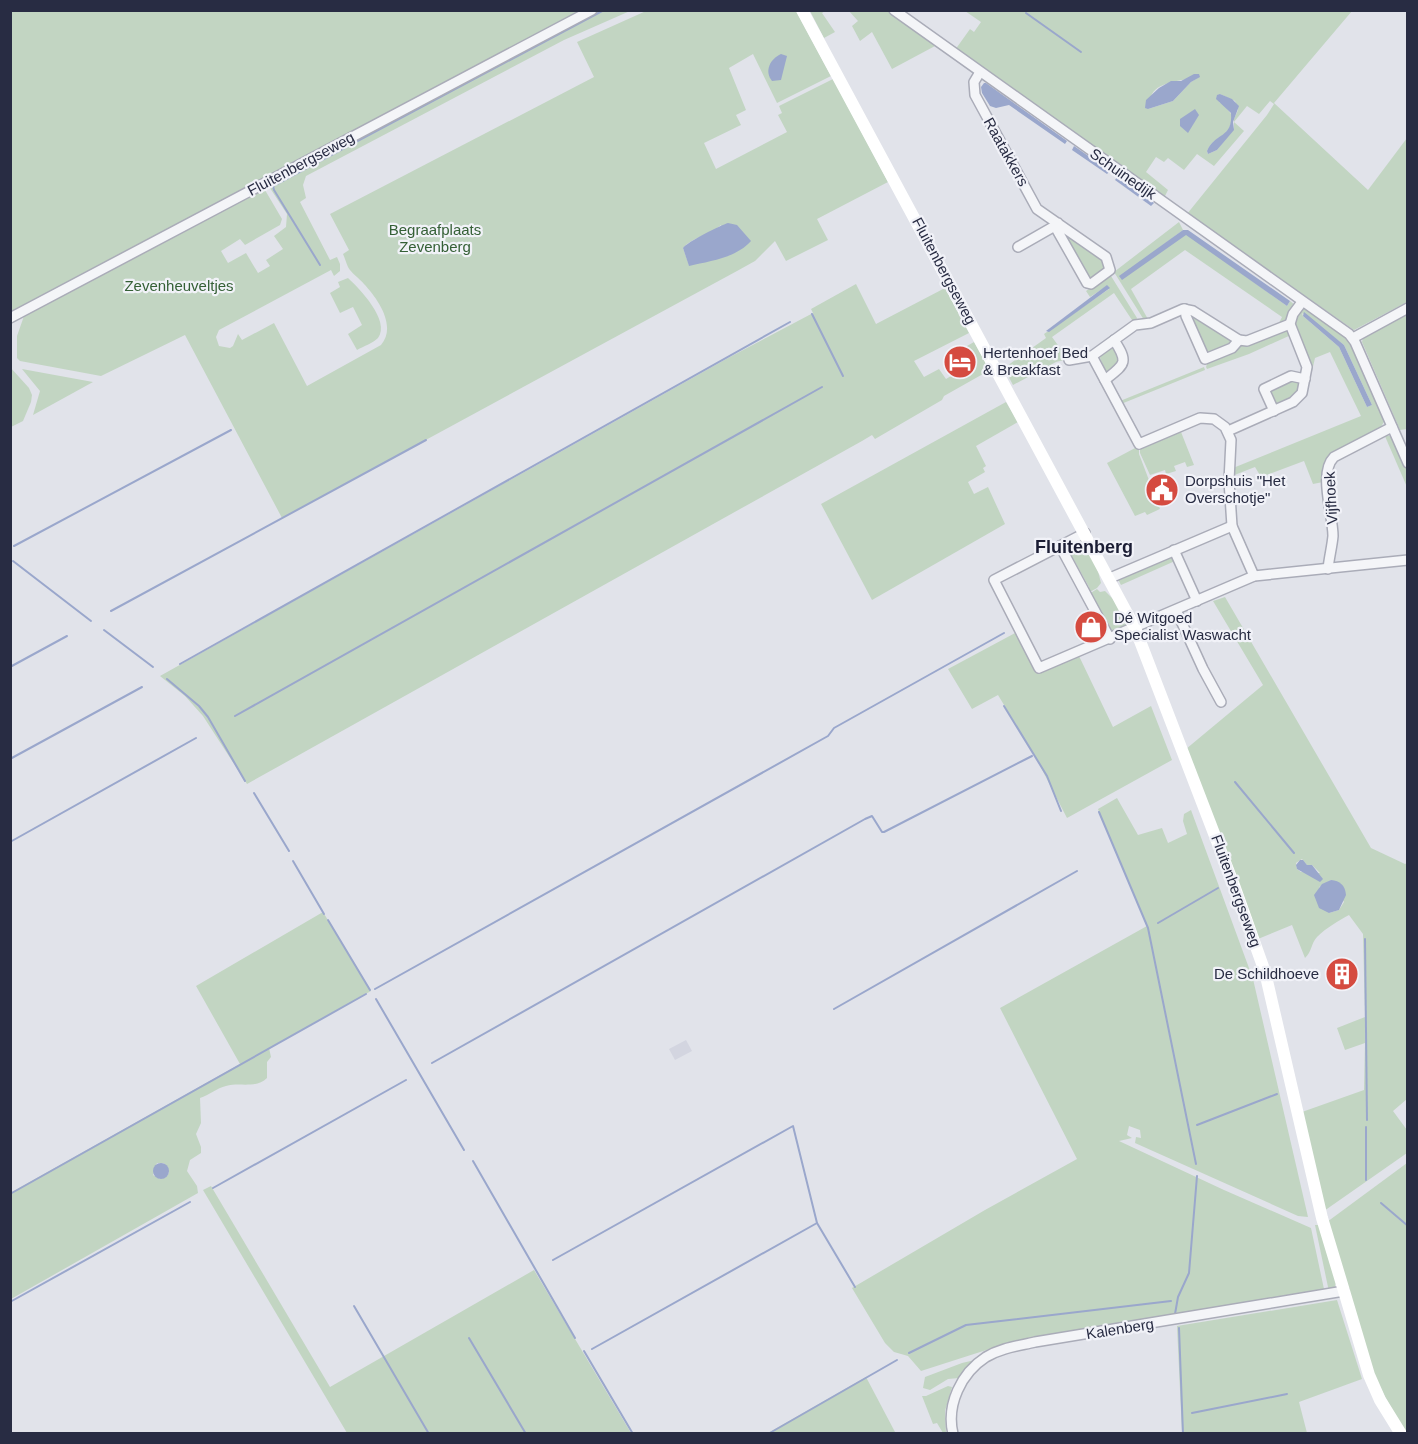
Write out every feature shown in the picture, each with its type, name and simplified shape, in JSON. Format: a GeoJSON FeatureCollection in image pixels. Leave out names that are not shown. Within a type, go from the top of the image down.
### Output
{"type":"FeatureCollection","features":[{"type":"Feature","properties":{"kind":"street","name":"Fluitenbergseweg"},"geometry":{"type":"LineString","coordinates":[[10,318],[592,10]]}},
{"type":"Feature","properties":{"kind":"street","name":"Fluitenbergseweg"},"geometry":{"type":"LineString","coordinates":[[802,10],[1136,628],[1265,972],[1322,1218],[1369,1375],[1380,1400],[1401,1434]]}},
{"type":"Feature","properties":{"kind":"street","name":"Schuinedijk"},"geometry":{"type":"LineString","coordinates":[[894,10],[1353,338]]}},
{"type":"Feature","properties":{"kind":"street","name":"Raatakkers"},"geometry":{"type":"LineString","coordinates":[[980,72],[974,81],[980,105],[1037,209],[1106,257],[1110,270],[1108,273],[1091,285],[1087,283],[1057,230],[1057,225]]}},
{"type":"Feature","properties":{"kind":"street"},"geometry":{"type":"LineString","coordinates":[[1018,247],[1057,225]]}},
{"type":"Feature","properties":{"kind":"street"},"geometry":{"type":"LineString","coordinates":[[1228,431],[1274,411],[1296,399],[1302,393],[1306,363],[1290,324],[1293,314],[1302,302]]}},
{"type":"Feature","properties":{"kind":"street"},"geometry":{"type":"LineString","coordinates":[[1407,308],[1353,338],[1407,463]]}},
{"type":"Feature","properties":{"kind":"street"},"geometry":{"type":"LineString","coordinates":[[1069,360],[1092,356],[1135,325],[1185,309],[1194,311],[1239,340],[1247,341],[1290,324]]}},
{"type":"Feature","properties":{"kind":"street"},"geometry":{"type":"LineString","coordinates":[[1185,309],[1205,359],[1232,348],[1239,340]]}},
{"type":"Feature","properties":{"kind":"street"},"geometry":{"type":"LineString","coordinates":[[1105,380],[1124,362],[1123,353],[1114,340]]}},
{"type":"Feature","properties":{"kind":"street"},"geometry":{"type":"LineString","coordinates":[[1092,356],[1139,444],[1200,418],[1214,419],[1228,431],[1231,440],[1229,481],[1232,526],[1254,576]]}},
{"type":"Feature","properties":{"kind":"street"},"geometry":{"type":"LineString","coordinates":[[1274,411],[1264,389],[1291,376],[1305,379]]}},
{"type":"Feature","properties":{"kind":"street","name":"Vijfhoek"},"geometry":{"type":"LineString","coordinates":[[1328,569],[1333,532],[1326,481],[1329,463],[1334,457],[1392,427]]}},
{"type":"Feature","properties":{"kind":"street"},"geometry":{"type":"LineString","coordinates":[[1110,578],[1232,526]]}},
{"type":"Feature","properties":{"kind":"street"},"geometry":{"type":"LineString","coordinates":[[1085,533],[994,580],[1039,668],[1254,576],[1407,560]]}},
{"type":"Feature","properties":{"kind":"street"},"geometry":{"type":"LineString","coordinates":[[1060,546],[1110,639]]}},
{"type":"Feature","properties":{"kind":"street"},"geometry":{"type":"LineString","coordinates":[[1174,550],[1197,601]]}},
{"type":"Feature","properties":{"kind":"street"},"geometry":{"type":"LineString","coordinates":[[1176,610],[1221,702]]}},
{"type":"Feature","properties":{"kind":"street","name":"Kalenberg"},"geometry":{"type":"LineString","coordinates":[[953,1434],[951,1425],[953,1404],[960,1386],[974,1367],[986,1357],[1001,1350],[1035,1342],[1344,1291]]}},
{"type":"Feature","properties":{"kind":"shaded area"},"geometry":{"type":"Polygon","coordinates":[[[686,1040],[692,1051],[675,1060],[669,1049],[686,1040]]]}},
{"type":"Feature","properties":{"kind":"green space"},"geometry":{"type":"Polygon","coordinates":[[[11,10],[581,10],[581,11],[11,312],[11,10]]]}},
{"type":"Feature","properties":{"kind":"green space"},"geometry":{"type":"Polygon","coordinates":[[[596,11],[630,11],[564,40],[306,176],[303,185],[306,198],[300,202],[330,260],[337,257],[340,271],[334,276],[331,270],[219,330],[216,337],[219,346],[230,348],[238,334],[242,340],[274,323],[307,386],[381,345],[387,330],[380,305],[348,267],[343,254],[349,250],[330,214],[594,77],[577,42],[646,11],[796,11],[831,76],[777,103],[753,54],[729,68],[746,110],[736,115],[741,125],[704,143],[716,169],[787,132],[778,115],[782,113],[779,106],[833,79],[888,182],[817,219],[828,240],[786,261],[775,241],[755,261],[282,518],[185,335],[101,376],[20,361],[17,358],[17,336],[24,316],[260,189],[265,190],[282,219],[280,225],[245,245],[240,239],[221,251],[228,263],[246,253],[258,273],[270,266],[266,260],[283,249],[274,236],[286,227],[287,214],[268,185],[596,11]],[[721,225],[691,241],[683,248],[689,265],[730,255],[721,225]]]}},
{"type":"Feature","properties":{"kind":"green space"},"geometry":{"type":"Polygon","coordinates":[[[810,11],[825,11],[822,13],[835,32],[824,38],[810,11]]]}},
{"type":"Feature","properties":{"kind":"green space"},"geometry":{"type":"Polygon","coordinates":[[[849,11],[890,11],[974,71],[973,73],[935,46],[892,69],[872,32],[860,41],[852,26],[858,21],[849,11]]]}},
{"type":"Feature","properties":{"kind":"green space"},"geometry":{"type":"Polygon","coordinates":[[[965,11],[1352,11],[1274,103],[1368,190],[1407,138],[1407,302],[1354,330],[1187,214],[1267,115],[1274,104],[1270,101],[1259,114],[1247,106],[1234,122],[1244,131],[1214,166],[1197,154],[1184,170],[1168,158],[1164,162],[1156,157],[1146,172],[1168,190],[1165,196],[1160,197],[955,50],[970,29],[974,32],[981,22],[965,11]],[[1199,77],[1160,86],[1152,94],[1148,109],[1173,101],[1199,77]],[[1220,94],[1219,102],[1232,115],[1231,123],[1226,133],[1210,145],[1208,154],[1217,150],[1234,128],[1234,119],[1238,110],[1235,101],[1220,94]]]}},
{"type":"Feature","properties":{"kind":"green space"},"geometry":{"type":"Polygon","coordinates":[[[1179,222],[1183,230],[1120,277],[1183,235],[1188,235],[1287,306],[1290,301],[1295,305],[1286,319],[1278,325],[1282,317],[1185,250],[1131,289],[1149,321],[1144,320],[1114,272],[1179,222]]]}},
{"type":"Feature","properties":{"kind":"green space"},"geometry":{"type":"Polygon","coordinates":[[[1064,230],[1103,259],[1107,270],[1091,280],[1087,278],[1062,234],[1064,230]]]}},
{"type":"Feature","properties":{"kind":"green space"},"geometry":{"type":"Polygon","coordinates":[[[1111,276],[1137,318],[1136,321],[1134,323],[1114,293],[1052,337],[1068,359],[1056,362],[1013,385],[1004,368],[1046,338],[1044,334],[1109,289],[1107,286],[1090,297],[1086,291],[1111,276]]]}},
{"type":"Feature","properties":{"kind":"green space"},"geometry":{"type":"Polygon","coordinates":[[[348,278],[372,305],[381,331],[378,338],[357,350],[348,334],[362,325],[353,307],[340,313],[330,293],[340,287],[338,282],[348,278]]]}},
{"type":"Feature","properties":{"kind":"green space"},"geometry":{"type":"Polygon","coordinates":[[[856,284],[876,324],[945,288],[969,333],[914,361],[924,377],[939,369],[946,379],[968,366],[960,350],[974,342],[990,370],[875,439],[872,435],[247,784],[203,716],[185,696],[160,676],[728,358],[813,313],[811,309],[856,284]]]}},
{"type":"Feature","properties":{"kind":"green space"},"geometry":{"type":"Polygon","coordinates":[[[1308,309],[1350,340],[1386,418],[1381,427],[1332,455],[1323,482],[1313,484],[1304,461],[1261,477],[1255,467],[1232,476],[1233,468],[1361,416],[1330,352],[1315,358],[1312,371],[1309,370],[1293,324],[1299,311],[1308,309]],[[1302,313],[1339,347],[1367,407],[1372,405],[1344,345],[1302,313]]]}},
{"type":"Feature","properties":{"kind":"green space"},"geometry":{"type":"Polygon","coordinates":[[[1191,314],[1234,340],[1234,344],[1206,354],[1191,314]]]}},
{"type":"Feature","properties":{"kind":"green space"},"geometry":{"type":"Polygon","coordinates":[[[1407,314],[1407,429],[1400,430],[1362,342],[1363,338],[1407,314]]]}},
{"type":"Feature","properties":{"kind":"green space"},"geometry":{"type":"Polygon","coordinates":[[[1286,330],[1291,335],[1249,354],[1207,369],[1206,367],[1208,361],[1240,344],[1286,330]]]}},
{"type":"Feature","properties":{"kind":"green space"},"geometry":{"type":"Polygon","coordinates":[[[1112,345],[1122,359],[1107,375],[1100,358],[1102,353],[1112,345]]]}},
{"type":"Feature","properties":{"kind":"green space"},"geometry":{"type":"Polygon","coordinates":[[[10,367],[29,388],[32,395],[23,421],[11,427],[10,367]]]}},
{"type":"Feature","properties":{"kind":"green space"},"geometry":{"type":"Polygon","coordinates":[[[1204,367],[1205,370],[1121,404],[1120,401],[1204,367]]]}},
{"type":"Feature","properties":{"kind":"green space"},"geometry":{"type":"Polygon","coordinates":[[[22,369],[93,382],[33,415],[40,391],[22,369]]]}},
{"type":"Feature","properties":{"kind":"green space"},"geometry":{"type":"Polygon","coordinates":[[[1291,379],[1299,381],[1301,387],[1296,396],[1276,405],[1270,391],[1291,379]]]}},
{"type":"Feature","properties":{"kind":"green space"},"geometry":{"type":"Polygon","coordinates":[[[1006,402],[1018,422],[976,446],[986,466],[983,468],[985,472],[968,482],[974,494],[988,487],[1005,524],[872,600],[821,504],[1006,402]]]}},
{"type":"Feature","properties":{"kind":"green space"},"geometry":{"type":"Polygon","coordinates":[[[1181,432],[1194,465],[1187,467],[1185,462],[1174,466],[1176,471],[1166,474],[1165,470],[1150,475],[1140,449],[1181,432]]]}},
{"type":"Feature","properties":{"kind":"green space"},"geometry":{"type":"Polygon","coordinates":[[[1384,434],[1393,437],[1407,470],[1407,487],[1384,434]]]}},
{"type":"Feature","properties":{"kind":"green space"},"geometry":{"type":"Polygon","coordinates":[[[1139,447],[1139,454],[1160,509],[1147,515],[1145,512],[1135,516],[1107,463],[1139,447]]]}},
{"type":"Feature","properties":{"kind":"green space"},"geometry":{"type":"Polygon","coordinates":[[[1083,539],[1101,583],[1088,593],[1089,587],[1074,560],[1070,559],[1066,547],[1083,539]]]}},
{"type":"Feature","properties":{"kind":"green space"},"geometry":{"type":"Polygon","coordinates":[[[1171,556],[1175,561],[1121,585],[1118,579],[1171,556]]]}},
{"type":"Feature","properties":{"kind":"green space"},"geometry":{"type":"Polygon","coordinates":[[[1097,589],[1100,592],[1105,591],[1113,599],[1129,626],[1113,635],[1106,628],[1108,624],[1095,600],[1089,594],[1097,589]]]}},
{"type":"Feature","properties":{"kind":"green space"},"geometry":{"type":"Polygon","coordinates":[[[1225,597],[1371,848],[1407,863],[1407,1099],[1393,1111],[1407,1130],[1407,1153],[1324,1211],[1302,1112],[1364,1090],[1365,1043],[1345,1050],[1337,1028],[1365,1017],[1363,934],[1349,915],[1317,937],[1305,958],[1292,925],[1258,939],[1186,749],[1263,685],[1213,601],[1225,597]],[[1302,859],[1296,863],[1297,869],[1301,872],[1320,873],[1312,865],[1307,865],[1302,859]],[[1331,880],[1319,887],[1329,913],[1339,910],[1344,902],[1331,880]]]}},
{"type":"Feature","properties":{"kind":"green space"},"geometry":{"type":"Polygon","coordinates":[[[1017,632],[1038,673],[1079,656],[1113,727],[1151,706],[1172,760],[1067,818],[1035,756],[998,695],[972,709],[948,669],[1017,632]]]}},
{"type":"Feature","properties":{"kind":"green space"},"geometry":{"type":"Polygon","coordinates":[[[1117,798],[1138,835],[1162,828],[1168,843],[1187,834],[1183,821],[1184,814],[1191,810],[1253,979],[1308,1217],[1298,1216],[1135,1143],[1136,1137],[1141,1138],[1140,1130],[1129,1126],[1127,1135],[1132,1138],[1119,1141],[1311,1228],[1323,1292],[1005,1344],[921,1371],[908,1356],[894,1352],[885,1343],[852,1288],[1077,1159],[1000,1008],[1147,926],[1098,809],[1117,798]]]}},
{"type":"Feature","properties":{"kind":"green space"},"geometry":{"type":"Polygon","coordinates":[[[323,912],[371,991],[269,1048],[271,1057],[267,1062],[267,1078],[263,1081],[226,1086],[200,1098],[201,1123],[196,1134],[201,1153],[190,1160],[187,1171],[197,1186],[198,1193],[11,1299],[10,1193],[240,1064],[196,986],[323,912]],[[157,1163],[153,1175],[160,1179],[169,1173],[164,1163],[157,1163]]]}},
{"type":"Feature","properties":{"kind":"green space"},"geometry":{"type":"Polygon","coordinates":[[[1407,1163],[1407,1433],[1405,1433],[1376,1380],[1327,1222],[1407,1163]]]}},
{"type":"Feature","properties":{"kind":"green space"},"geometry":{"type":"Polygon","coordinates":[[[211,1186],[330,1387],[534,1270],[631,1433],[347,1433],[203,1190],[211,1186]]]}},
{"type":"Feature","properties":{"kind":"green space"},"geometry":{"type":"Polygon","coordinates":[[[1315,1225],[1320,1225],[1336,1283],[1334,1289],[1330,1291],[1328,1287],[1315,1225]]]}},
{"type":"Feature","properties":{"kind":"green space"},"geometry":{"type":"Polygon","coordinates":[[[1337,1300],[1362,1379],[1299,1402],[1307,1433],[1182,1433],[1177,1326],[1337,1300]]]}},
{"type":"Feature","properties":{"kind":"green space"},"geometry":{"type":"Polygon","coordinates":[[[979,1359],[959,1378],[948,1379],[930,1390],[923,1388],[925,1377],[979,1359]]]}},
{"type":"Feature","properties":{"kind":"green space"},"geometry":{"type":"Polygon","coordinates":[[[866,1377],[895,1432],[768,1433],[866,1377]]]}},
{"type":"Feature","properties":{"kind":"green space"},"geometry":{"type":"Polygon","coordinates":[[[948,1386],[952,1387],[945,1411],[946,1433],[943,1433],[937,1423],[933,1424],[922,1396],[948,1386]]]}},
{"type":"Feature","properties":{"kind":"water"},"geometry":{"type":"Polygon","coordinates":[[[781,54],[787,56],[781,80],[772,81],[768,73],[769,66],[781,54]]]}},
{"type":"Feature","properties":{"kind":"water"},"geometry":{"type":"Polygon","coordinates":[[[1194,74],[1199,74],[1200,77],[1191,82],[1173,101],[1145,108],[1146,100],[1159,88],[1171,81],[1181,81],[1194,74]]]}},
{"type":"Feature","properties":{"kind":"water"},"geometry":{"type":"Polygon","coordinates":[[[984,83],[1067,141],[1065,144],[1009,105],[996,108],[990,106],[982,93],[981,87],[984,83]]]}},
{"type":"Feature","properties":{"kind":"water"},"geometry":{"type":"Polygon","coordinates":[[[1220,94],[1232,99],[1239,106],[1233,122],[1234,130],[1217,150],[1208,154],[1210,145],[1226,131],[1231,121],[1231,113],[1216,99],[1220,94]]]}},
{"type":"Feature","properties":{"kind":"water"},"geometry":{"type":"Polygon","coordinates":[[[1195,109],[1199,115],[1188,133],[1180,126],[1180,119],[1195,109]]]}},
{"type":"Feature","properties":{"kind":"water"},"geometry":{"type":"Polygon","coordinates":[[[1074,146],[1110,171],[1107,174],[1072,150],[1074,146]]]}},
{"type":"Feature","properties":{"kind":"water"},"geometry":{"type":"Polygon","coordinates":[[[1117,177],[1154,203],[1151,206],[1115,180],[1117,177]]]}},
{"type":"Feature","properties":{"kind":"water"},"geometry":{"type":"Polygon","coordinates":[[[728,223],[737,225],[751,241],[730,255],[689,266],[683,248],[697,238],[728,223]]]}},
{"type":"Feature","properties":{"kind":"water"},"geometry":{"type":"Polygon","coordinates":[[[1183,230],[1188,230],[1290,301],[1287,306],[1186,235],[1122,280],[1119,276],[1183,230]]]}},
{"type":"Feature","properties":{"kind":"water"},"geometry":{"type":"Polygon","coordinates":[[[1107,285],[1110,288],[1049,332],[1046,331],[1107,285]]]}},
{"type":"Feature","properties":{"kind":"water"},"geometry":{"type":"Polygon","coordinates":[[[1304,312],[1344,345],[1372,405],[1367,407],[1339,347],[1303,316],[1304,312]]]}},
{"type":"Feature","properties":{"kind":"water"},"geometry":{"type":"Polygon","coordinates":[[[1300,860],[1307,865],[1312,865],[1323,879],[1320,882],[1297,869],[1296,865],[1300,860]]]}},
{"type":"Feature","properties":{"kind":"water"},"geometry":{"type":"Polygon","coordinates":[[[1331,880],[1342,884],[1346,895],[1339,910],[1329,913],[1319,908],[1314,895],[1322,884],[1331,880]]]}},
{"type":"Feature","properties":{"kind":"water"},"geometry":{"type":"Polygon","coordinates":[[[158,1163],[164,1163],[169,1171],[167,1177],[158,1179],[153,1174],[153,1168],[158,1163]]]}},
{"type":"Feature","properties":{"kind":"waterway"},"geometry":{"type":"LineString","coordinates":[[320,265],[273,186],[604,10]]}},
{"type":"Feature","properties":{"kind":"waterway"},"geometry":{"type":"LineString","coordinates":[[1026,13],[1081,52]]}},
{"type":"Feature","properties":{"kind":"waterway"},"geometry":{"type":"LineString","coordinates":[[812,314],[843,376]]}},
{"type":"Feature","properties":{"kind":"waterway"},"geometry":{"type":"LineString","coordinates":[[180,664],[790,322]]}},
{"type":"Feature","properties":{"kind":"waterway"},"geometry":{"type":"LineString","coordinates":[[235,716],[822,387]]}},
{"type":"Feature","properties":{"kind":"waterway"},"geometry":{"type":"LineString","coordinates":[[14,546],[231,430]]}},
{"type":"Feature","properties":{"kind":"waterway"},"geometry":{"type":"LineString","coordinates":[[111,611],[426,440]]}},
{"type":"Feature","properties":{"kind":"waterway"},"geometry":{"type":"LineString","coordinates":[[13,561],[91,621]]}},
{"type":"Feature","properties":{"kind":"waterway"},"geometry":{"type":"LineString","coordinates":[[104,630],[153,667]]}},
{"type":"Feature","properties":{"kind":"waterway"},"geometry":{"type":"LineString","coordinates":[[375,989],[828,736],[834,728],[1004,633]]}},
{"type":"Feature","properties":{"kind":"waterway"},"geometry":{"type":"LineString","coordinates":[[10,667],[67,636]]}},
{"type":"Feature","properties":{"kind":"waterway"},"geometry":{"type":"LineString","coordinates":[[167,679],[199,706],[208,717],[245,781]]}},
{"type":"Feature","properties":{"kind":"waterway"},"geometry":{"type":"LineString","coordinates":[[10,759],[142,687]]}},
{"type":"Feature","properties":{"kind":"waterway"},"geometry":{"type":"LineString","coordinates":[[1004,706],[1047,776],[1061,811]]}},
{"type":"Feature","properties":{"kind":"waterway"},"geometry":{"type":"LineString","coordinates":[[10,842],[196,738]]}},
{"type":"Feature","properties":{"kind":"waterway"},"geometry":{"type":"LineString","coordinates":[[432,1063],[865,819],[872,816],[884,832],[1032,756]]}},
{"type":"Feature","properties":{"kind":"waterway"},"geometry":{"type":"LineString","coordinates":[[1235,782],[1294,853]]}},
{"type":"Feature","properties":{"kind":"waterway"},"geometry":{"type":"LineString","coordinates":[[254,793],[289,851]]}},
{"type":"Feature","properties":{"kind":"waterway"},"geometry":{"type":"LineString","coordinates":[[1099,812],[1148,928],[1196,1164]]}},
{"type":"Feature","properties":{"kind":"waterway"},"geometry":{"type":"LineString","coordinates":[[293,861],[324,914]]}},
{"type":"Feature","properties":{"kind":"waterway"},"geometry":{"type":"LineString","coordinates":[[834,1009],[1077,871]]}},
{"type":"Feature","properties":{"kind":"waterway"},"geometry":{"type":"LineString","coordinates":[[1158,923],[1218,888]]}},
{"type":"Feature","properties":{"kind":"waterway"},"geometry":{"type":"LineString","coordinates":[[328,920],[370,990]]}},
{"type":"Feature","properties":{"kind":"waterway"},"geometry":{"type":"LineString","coordinates":[[1365,939],[1367,1120]]}},
{"type":"Feature","properties":{"kind":"waterway"},"geometry":{"type":"LineString","coordinates":[[10,1194],[366,994]]}},
{"type":"Feature","properties":{"kind":"waterway"},"geometry":{"type":"LineString","coordinates":[[376,999],[464,1150]]}},
{"type":"Feature","properties":{"kind":"waterway"},"geometry":{"type":"LineString","coordinates":[[213,1188],[406,1080]]}},
{"type":"Feature","properties":{"kind":"waterway"},"geometry":{"type":"LineString","coordinates":[[1197,1125],[1277,1094]]}},
{"type":"Feature","properties":{"kind":"waterway"},"geometry":{"type":"LineString","coordinates":[[553,1260],[793,1126],[817,1223],[855,1287]]}},
{"type":"Feature","properties":{"kind":"waterway"},"geometry":{"type":"LineString","coordinates":[[1366,1127],[1366,1180]]}},
{"type":"Feature","properties":{"kind":"waterway"},"geometry":{"type":"LineString","coordinates":[[473,1161],[575,1338]]}},
{"type":"Feature","properties":{"kind":"waterway"},"geometry":{"type":"LineString","coordinates":[[1175,1314],[1178,1297],[1189,1273],[1197,1176]]}},
{"type":"Feature","properties":{"kind":"waterway"},"geometry":{"type":"LineString","coordinates":[[10,1302],[190,1202]]}},
{"type":"Feature","properties":{"kind":"waterway"},"geometry":{"type":"LineString","coordinates":[[1381,1203],[1408,1226]]}},
{"type":"Feature","properties":{"kind":"waterway"},"geometry":{"type":"LineString","coordinates":[[592,1349],[817,1223]]}},
{"type":"Feature","properties":{"kind":"waterway"},"geometry":{"type":"LineString","coordinates":[[909,1353],[966,1325],[1171,1301]]}},
{"type":"Feature","properties":{"kind":"waterway"},"geometry":{"type":"LineString","coordinates":[[354,1306],[429,1434]]}},
{"type":"Feature","properties":{"kind":"waterway"},"geometry":{"type":"LineString","coordinates":[[1179,1328],[1183,1434]]}},
{"type":"Feature","properties":{"kind":"waterway"},"geometry":{"type":"LineString","coordinates":[[469,1338],[526,1434]]}},
{"type":"Feature","properties":{"kind":"waterway"},"geometry":{"type":"LineString","coordinates":[[584,1351],[633,1434]]}},
{"type":"Feature","properties":{"kind":"waterway"},"geometry":{"type":"LineString","coordinates":[[768,1434],[897,1360]]}},
{"type":"Feature","properties":{"kind":"waterway"},"geometry":{"type":"LineString","coordinates":[[1192,1413],[1287,1394]]}},
{"type":"Feature","properties":{"kind":"place","name":"Hertenhoef Bed & Breakfast"},"geometry":{"type":"Point","coordinates":[960,362]}},
{"type":"Feature","properties":{"kind":"place","name":"Dorpshuis \"Het Overschotje\""},"geometry":{"type":"Point","coordinates":[1162,490]}},
{"type":"Feature","properties":{"kind":"place","name":"Dé Witgoed Specialist Waswacht"},"geometry":{"type":"Point","coordinates":[1091,627]}},
{"type":"Feature","properties":{"kind":"place","name":"De Schildhoeve"},"geometry":{"type":"Point","coordinates":[1342,974]}},
{"type":"Feature","properties":{"kind":"district","name":"Fluitenberg"},"geometry":{"type":"Point","coordinates":[1084,547]}},
{"type":"Feature","properties":{"kind":"park label","name":"Begraafplaats Zevenberg"},"geometry":{"type":"Point","coordinates":[435,238]}},
{"type":"Feature","properties":{"kind":"park label","name":"Zevenheuveltjes"},"geometry":{"type":"Point","coordinates":[179,286]}}]}
